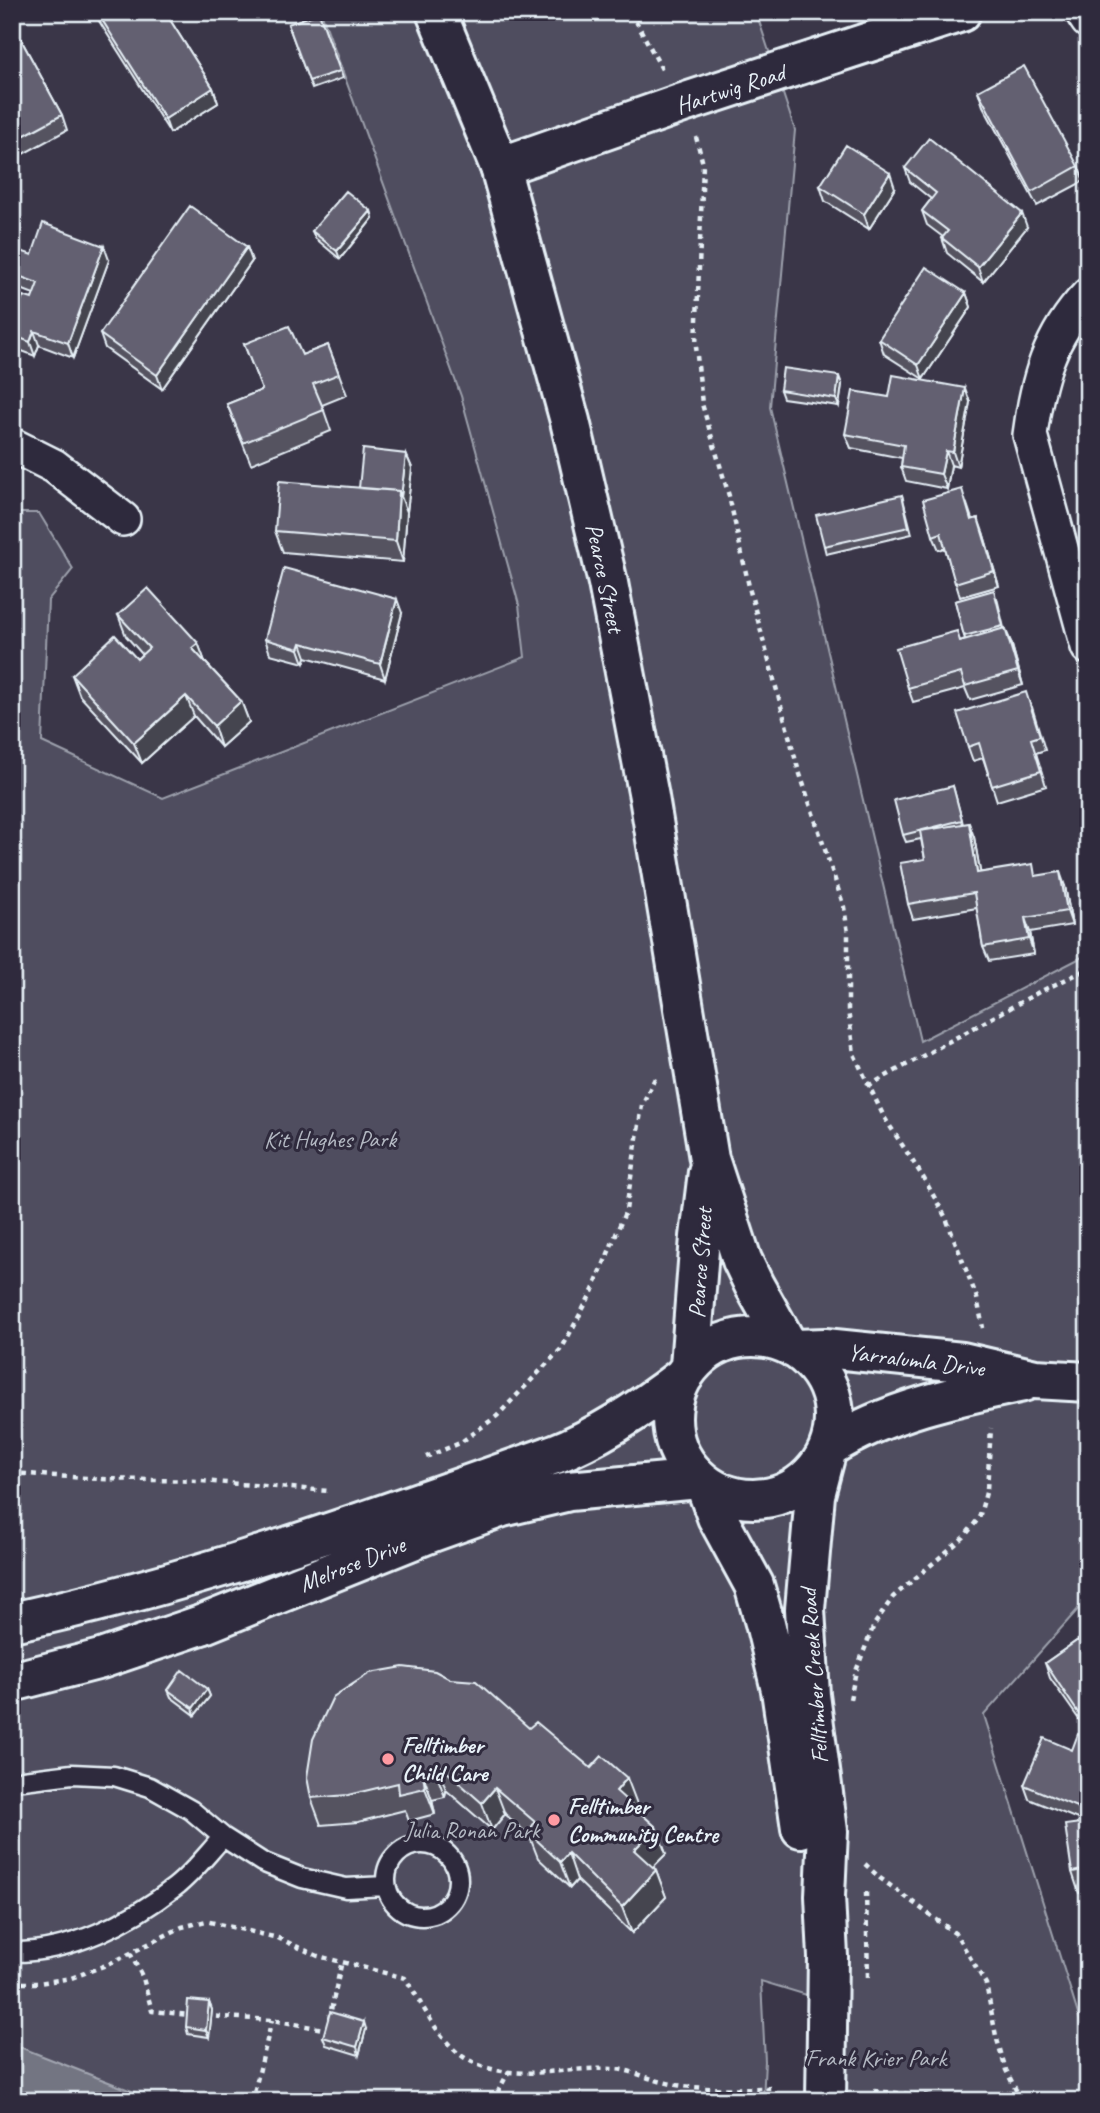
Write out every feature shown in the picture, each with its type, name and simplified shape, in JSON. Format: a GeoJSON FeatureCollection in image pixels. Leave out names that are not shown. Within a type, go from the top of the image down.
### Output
{"type":"FeatureCollection","features":[{"type":"Feature","properties":{"kind":"main road","name":"Pearce Street"},"geometry":{"type":"LineString","coordinates":[[436,12],[500,167],[570,421],[608,583],[649,797],[709,1159],[742,1260],[791,1347]]}},
{"type":"Feature","properties":{"kind":"main road","name":"Hartwig Road"},"geometry":{"type":"LineString","coordinates":[[500,167],[680,104],[961,12]]}},
{"type":"Feature","properties":{"kind":"main road","name":"Pearce Street"},"geometry":{"type":"LineString","coordinates":[[687,1371],[709,1159]]}},
{"type":"Feature","properties":{"kind":"main road"},"geometry":{"type":"LineString","coordinates":[[761,1337],[791,1347],[813,1363],[826,1382],[833,1403],[834,1425],[827,1452],[808,1479],[784,1493],[757,1499],[730,1496],[702,1481],[685,1461],[675,1441],[672,1419],[675,1396],[687,1371],[710,1349],[735,1339],[761,1337]]}},
{"type":"Feature","properties":{"kind":"main road","name":"Yarralumla Drive"},"geometry":{"type":"LineString","coordinates":[[791,1347],[962,1362],[1035,1379],[1088,1382]]}},
{"type":"Feature","properties":{"kind":"main road","name":"Melrose Drive"},"geometry":{"type":"LineString","coordinates":[[12,1622],[85,1606],[332,1533],[555,1454],[575,1446],[643,1405],[687,1371]]}},
{"type":"Feature","properties":{"kind":"main road","name":"Yarralumla Drive"},"geometry":{"type":"LineString","coordinates":[[827,1452],[855,1432],[919,1406],[1035,1379]]}},
{"type":"Feature","properties":{"kind":"main road","name":"Felltimber Creek Road"},"geometry":{"type":"LineString","coordinates":[[826,2101],[828,1956],[825,1896],[828,1831],[810,1695],[805,1609],[815,1495],[827,1452]]}},
{"type":"Feature","properties":{"kind":"main road","name":"Melrose Drive"},"geometry":{"type":"LineString","coordinates":[[12,1682],[101,1659],[201,1625],[432,1532],[502,1507],[569,1491],[702,1481]]}},
{"type":"Feature","properties":{"kind":"main road","name":"Felltimber Creek Road"},"geometry":{"type":"LineString","coordinates":[[702,1481],[717,1517],[742,1561],[757,1598],[781,1690],[802,1832],[825,1896]]}},
{"type":"Feature","properties":{"kind":"street"},"geometry":{"type":"LineString","coordinates":[[1082,12],[1088,21]]}},
{"type":"Feature","properties":{"kind":"street"},"geometry":{"type":"LineString","coordinates":[[1088,295],[1060,330],[1044,365],[1034,402],[1030,435],[1088,647]]}},
{"type":"Feature","properties":{"kind":"street"},"geometry":{"type":"LineString","coordinates":[[12,445],[54,466],[123,519]]}},
{"type":"Feature","properties":{"kind":"lane"},"geometry":{"type":"LineString","coordinates":[[23,1780],[72,1774],[114,1776],[150,1787],[191,1810],[223,1837],[262,1862],[302,1878],[346,1888],[386,1886]]}},
{"type":"Feature","properties":{"kind":"lane"},"geometry":{"type":"LineString","coordinates":[[12,1952],[55,1947],[97,1934],[137,1913],[177,1886],[223,1837]]}},
{"type":"Feature","properties":{"kind":"lane"},"geometry":{"type":"LineString","coordinates":[[419,1844],[432,1845],[452,1858],[459,1881],[457,1893],[442,1911],[419,1917],[397,1907],[386,1886],[390,1862],[398,1853],[419,1844]]}},
{"type":"Feature","properties":{"kind":"path"},"geometry":{"type":"LineString","coordinates":[[631,12],[700,145],[703,164],[696,346],[702,404],[729,496],[750,590],[797,765],[844,906],[848,933],[848,1010],[854,1054],[884,1117],[946,1218],[977,1298],[984,1332]]}},
{"type":"Feature","properties":{"kind":"path"},"geometry":{"type":"LineString","coordinates":[[868,1086],[1039,992],[1088,970]]}},
{"type":"Feature","properties":{"kind":"path"},"geometry":{"type":"LineString","coordinates":[[424,1458],[460,1443],[497,1416],[562,1348],[593,1290],[626,1210],[642,1105],[658,1071]]}},
{"type":"Feature","properties":{"kind":"path"},"geometry":{"type":"LineString","coordinates":[[847,1712],[856,1671],[874,1625],[893,1597],[964,1537],[979,1518],[987,1489],[991,1424]]}},
{"type":"Feature","properties":{"kind":"path"},"geometry":{"type":"LineString","coordinates":[[12,1473],[100,1479],[201,1481],[327,1491],[339,1488]]}},
{"type":"Feature","properties":{"kind":"path"},"geometry":{"type":"LineString","coordinates":[[865,1875],[864,1863],[956,1934],[986,1984],[1006,2070],[1017,2092],[1026,2101]]}},
{"type":"Feature","properties":{"kind":"path"},"geometry":{"type":"LineString","coordinates":[[866,1888],[869,1963],[867,1991]]}},
{"type":"Feature","properties":{"kind":"path"},"geometry":{"type":"LineString","coordinates":[[12,1983],[38,1983],[71,1978],[109,1964],[183,1927],[206,1921],[278,1938],[318,1955],[405,1978],[442,2036],[464,2057],[490,2069],[523,2073],[611,2068],[634,2071],[663,2082],[710,2087],[774,2088]]}},
{"type":"Feature","properties":{"kind":"path"},"geometry":{"type":"LineString","coordinates":[[130,1953],[142,1978],[152,2011],[272,2020],[328,2030],[342,1961]]}},
{"type":"Feature","properties":{"kind":"path"},"geometry":{"type":"LineString","coordinates":[[252,2101],[272,2020]]}},
{"type":"Feature","properties":{"kind":"path"},"geometry":{"type":"LineString","coordinates":[[493,2101],[509,2071]]}},
{"type":"Feature","properties":{"kind":"path"},"geometry":{"type":"LineString","coordinates":[[874,2091],[929,2096],[942,2101]]}},
{"type":"Feature","properties":{"kind":"green space"},"geometry":{"type":"Polygon","coordinates":[[[321,12],[755,12],[757,15],[795,130],[770,407],[920,1041],[1088,954],[1088,1598],[984,1715],[1088,2046],[1088,2101],[830,2101],[833,2003],[761,1981],[765,2061],[763,2101],[12,2101],[12,513],[39,513],[73,569],[48,600],[42,742],[163,798],[525,657],[519,605],[461,396],[321,12]]]}},
{"type":"Feature","properties":{"kind":"water"},"geometry":{"type":"Polygon","coordinates":[[[12,2044],[157,2101],[12,2101],[12,2044]]]}},
{"type":"Feature","properties":{"kind":"building"},"geometry":{"type":"Polygon","coordinates":[[[97,12],[165,12],[213,88],[165,119],[97,12]]]}},
{"type":"Feature","properties":{"kind":"building"},"geometry":{"type":"Polygon","coordinates":[[[319,13],[340,71],[309,81],[288,24],[319,13]]]}},
{"type":"Feature","properties":{"kind":"building"},"geometry":{"type":"Polygon","coordinates":[[[12,23],[62,115],[12,142],[12,23]]]}},
{"type":"Feature","properties":{"kind":"building"},"geometry":{"type":"Polygon","coordinates":[[[1024,66],[1078,166],[1032,192],[978,91],[1024,66]]]}},
{"type":"Feature","properties":{"kind":"building"},"geometry":{"type":"Polygon","coordinates":[[[929,138],[1022,213],[978,267],[942,238],[948,231],[922,211],[936,193],[905,168],[929,138]]]}},
{"type":"Feature","properties":{"kind":"building"},"geometry":{"type":"Polygon","coordinates":[[[846,145],[890,173],[864,214],[820,186],[846,145]]]}},
{"type":"Feature","properties":{"kind":"building"},"geometry":{"type":"Polygon","coordinates":[[[346,191],[371,211],[337,251],[312,231],[346,191]]]}},
{"type":"Feature","properties":{"kind":"building"},"geometry":{"type":"Polygon","coordinates":[[[190,206],[247,247],[157,375],[100,334],[190,206]]]}},
{"type":"Feature","properties":{"kind":"building"},"geometry":{"type":"Polygon","coordinates":[[[43,223],[104,246],[68,343],[34,331],[30,342],[12,335],[12,325],[23,296],[32,299],[38,283],[13,274],[21,251],[32,255],[43,223]]]}},
{"type":"Feature","properties":{"kind":"building"},"geometry":{"type":"Polygon","coordinates":[[[926,267],[966,293],[918,365],[879,339],[926,267]]]}},
{"type":"Feature","properties":{"kind":"building"},"geometry":{"type":"Polygon","coordinates":[[[289,326],[302,355],[328,345],[339,374],[313,384],[324,410],[243,443],[227,404],[262,390],[244,344],[289,326]]]}},
{"type":"Feature","properties":{"kind":"building"},"geometry":{"type":"Polygon","coordinates":[[[783,368],[839,376],[836,399],[780,390],[783,368]]]}},
{"type":"Feature","properties":{"kind":"building"},"geometry":{"type":"Polygon","coordinates":[[[893,375],[965,388],[953,452],[946,451],[941,474],[901,467],[904,445],[845,434],[853,391],[889,397],[893,375]]]}},
{"type":"Feature","properties":{"kind":"building"},"geometry":{"type":"Polygon","coordinates":[[[363,449],[406,454],[401,497],[399,491],[359,488],[363,449]]]}},
{"type":"Feature","properties":{"kind":"building"},"geometry":{"type":"Polygon","coordinates":[[[279,481],[399,491],[396,541],[275,531],[279,481]]]}},
{"type":"Feature","properties":{"kind":"building"},"geometry":{"type":"Polygon","coordinates":[[[962,489],[971,520],[978,518],[994,571],[955,583],[941,533],[933,536],[923,500],[962,489]]]}},
{"type":"Feature","properties":{"kind":"building"},"geometry":{"type":"Polygon","coordinates":[[[902,495],[909,527],[824,546],[816,515],[902,495]]]}},
{"type":"Feature","properties":{"kind":"building"},"geometry":{"type":"Polygon","coordinates":[[[284,568],[397,599],[380,664],[301,643],[299,649],[265,639],[284,568]]]}},
{"type":"Feature","properties":{"kind":"building"},"geometry":{"type":"Polygon","coordinates":[[[148,588],[198,643],[192,648],[241,701],[214,726],[186,696],[134,743],[72,675],[115,635],[137,659],[149,648],[118,615],[148,588]]]}},
{"type":"Feature","properties":{"kind":"building"},"geometry":{"type":"Polygon","coordinates":[[[994,590],[1003,626],[964,636],[955,601],[994,590]]]}},
{"type":"Feature","properties":{"kind":"building"},"geometry":{"type":"Polygon","coordinates":[[[1005,628],[1018,671],[965,686],[961,673],[908,688],[896,648],[957,631],[960,641],[1005,628]]]}},
{"type":"Feature","properties":{"kind":"building"},"geometry":{"type":"Polygon","coordinates":[[[1026,692],[1040,736],[1031,739],[1041,771],[992,786],[979,743],[968,747],[957,713],[1026,692]]]}},
{"type":"Feature","properties":{"kind":"building"},"geometry":{"type":"Polygon","coordinates":[[[953,786],[962,820],[903,835],[894,800],[953,786]]]}},
{"type":"Feature","properties":{"kind":"building"},"geometry":{"type":"Polygon","coordinates":[[[969,823],[977,873],[1033,864],[1035,876],[1060,872],[1067,911],[1025,918],[1029,939],[983,947],[974,893],[908,904],[900,863],[925,859],[920,831],[969,823]]]}},
{"type":"Feature","properties":{"kind":"building"},"geometry":{"type":"Polygon","coordinates":[[[1078,1640],[1088,1654],[1088,1708],[1079,1714],[1045,1663],[1078,1640]]]}},
{"type":"Feature","properties":{"kind":"building"},"geometry":{"type":"Polygon","coordinates":[[[403,1667],[435,1671],[450,1679],[476,1681],[529,1728],[536,1722],[591,1768],[602,1756],[627,1778],[616,1791],[656,1827],[634,1850],[656,1870],[622,1907],[568,1853],[560,1862],[528,1832],[535,1822],[495,1788],[482,1803],[437,1763],[435,1770],[423,1774],[425,1788],[399,1794],[398,1783],[348,1795],[311,1798],[307,1777],[313,1739],[333,1697],[370,1673],[403,1667]]]}},
{"type":"Feature","properties":{"kind":"building"},"geometry":{"type":"Polygon","coordinates":[[[182,1670],[207,1689],[193,1708],[168,1690],[182,1670]]]}},
{"type":"Feature","properties":{"kind":"building"},"geometry":{"type":"Polygon","coordinates":[[[1078,1734],[1088,1738],[1086,1811],[1024,1785],[1044,1738],[1072,1750],[1078,1734]]]}},
{"type":"Feature","properties":{"kind":"building"},"geometry":{"type":"Polygon","coordinates":[[[1088,1822],[1088,1869],[1072,1872],[1065,1825],[1088,1822]]]}},
{"type":"Feature","properties":{"kind":"building"},"geometry":{"type":"Polygon","coordinates":[[[188,2000],[209,2002],[206,2030],[186,2027],[188,2000]]]}},
{"type":"Feature","properties":{"kind":"building"},"geometry":{"type":"Polygon","coordinates":[[[330,2012],[364,2022],[357,2047],[323,2037],[330,2012]]]}},
{"type":"Feature","properties":{"kind":"place","name":"Felltimber Child Care"},"geometry":{"type":"Point","coordinates":[388,1759]}},
{"type":"Feature","properties":{"kind":"place","name":"Felltimber Community Centre"},"geometry":{"type":"Point","coordinates":[554,1820]}},
{"type":"Feature","properties":{"kind":"park label","name":"Kit Hughes Park"},"geometry":{"type":"Point","coordinates":[330,1139]}},
{"type":"Feature","properties":{"kind":"park label","name":"Julia Ronan Park"},"geometry":{"type":"Point","coordinates":[472,1830]}},
{"type":"Feature","properties":{"kind":"park label","name":"Frank Krier Park"},"geometry":{"type":"Point","coordinates":[876,2058]}}]}
